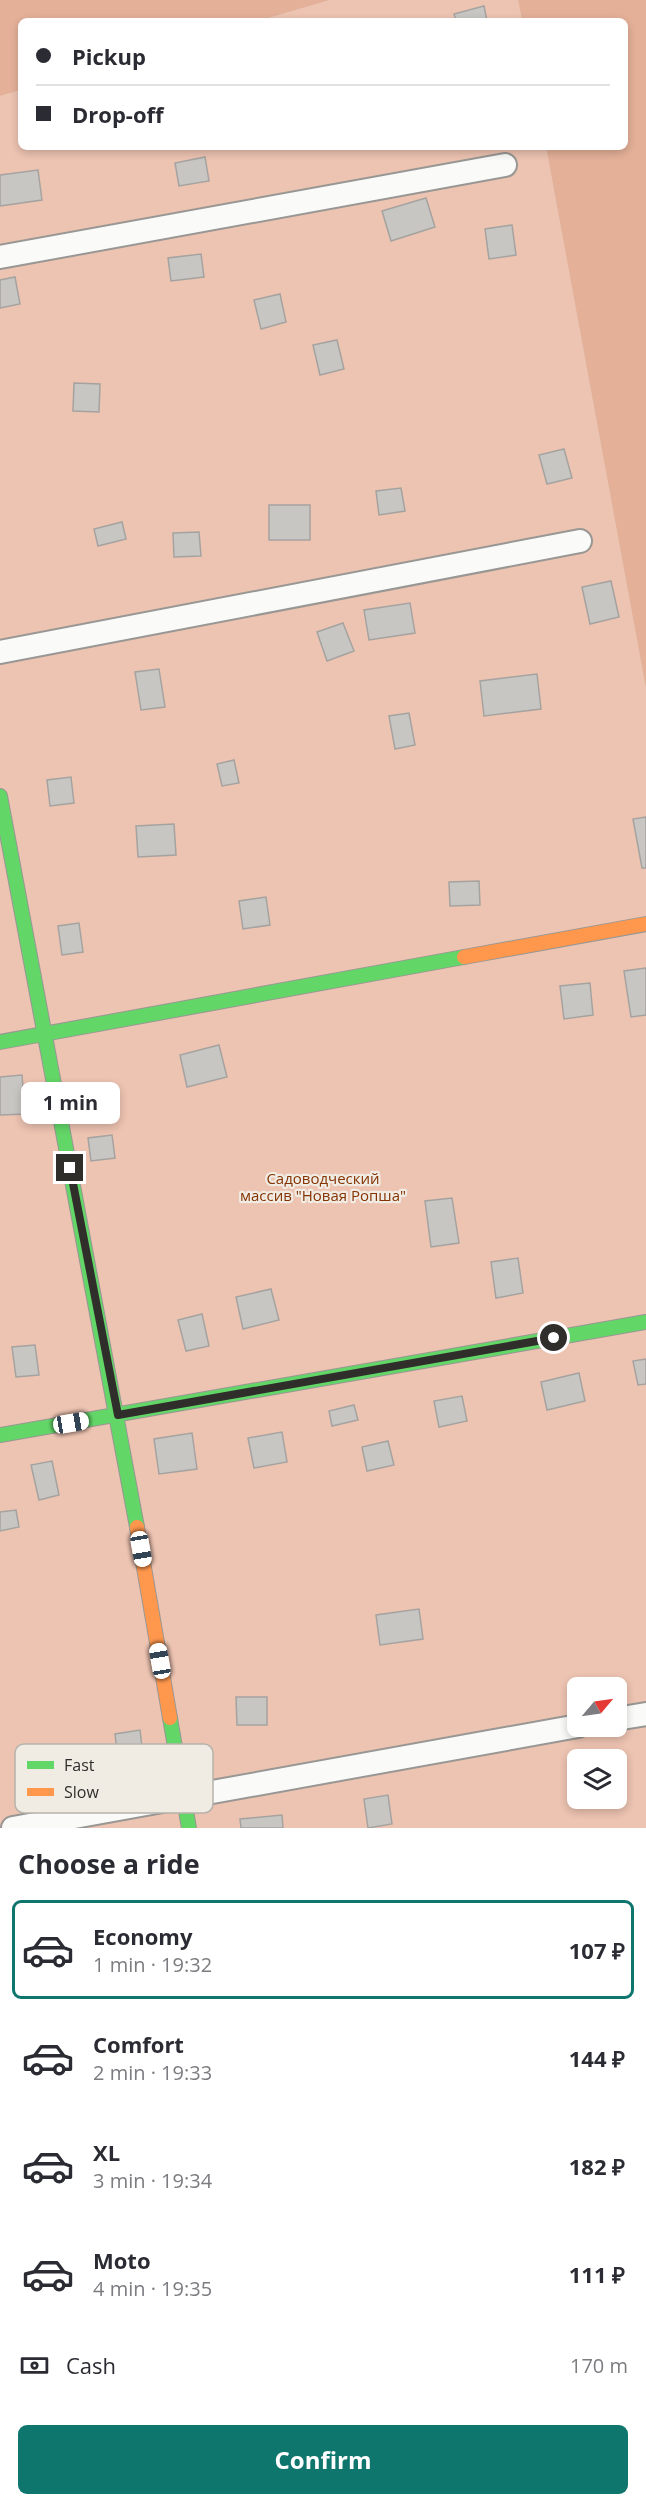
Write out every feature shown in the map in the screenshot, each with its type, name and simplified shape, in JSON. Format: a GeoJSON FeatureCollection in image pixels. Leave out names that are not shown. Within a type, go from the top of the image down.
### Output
{"type":"FeatureCollection","features":[{"type":"Feature","properties":{"kind":"street"},"geometry":{"type":"LineString","coordinates":[[0,257],[505,165]]}},
{"type":"Feature","properties":{"kind":"street"},"geometry":{"type":"LineString","coordinates":[[0,652],[580,541]]}},
{"type":"Feature","properties":{"kind":"street"},"geometry":{"type":"LineString","coordinates":[[0,796],[43,1033],[118,1415],[174,1744]]}},
{"type":"Feature","properties":{"kind":"street"},"geometry":{"type":"LineString","coordinates":[[0,1042],[646,924]]}},
{"type":"Feature","properties":{"kind":"street"},"geometry":{"type":"LineString","coordinates":[[0,1435],[646,1322]]}},
{"type":"Feature","properties":{"kind":"street"},"geometry":{"type":"LineString","coordinates":[[627,1717],[646,1714]]}},
{"type":"Feature","properties":{"kind":"street"},"geometry":{"type":"LineString","coordinates":[[213,1790],[567,1728]]}},
{"type":"Feature","properties":{"kind":"street"},"geometry":{"type":"LineString","coordinates":[[13,1828],[90,1813]]}},
{"type":"Feature","properties":{"kind":"street"},"geometry":{"type":"LineString","coordinates":[[186,1813],[189,1828]]}},
{"type":"Feature","properties":{"kind":"green space"},"geometry":{"type":"Polygon","coordinates":[[[330,0],[518,0],[521,18],[268,18],[330,0]]]}},
{"type":"Feature","properties":{"kind":"green space","name":"Садоводческий массив \"Новая Ропша\""},"geometry":{"type":"Polygon","coordinates":[[[18,91],[18,150],[547,150],[646,689],[646,1828],[0,1828],[0,96],[18,91]]]}},
{"type":"Feature","properties":{"kind":"shaded area"},"geometry":{"type":"Polygon","coordinates":[[[0,0],[330,0],[268,18],[18,18],[18,91],[0,96],[0,0]]]}},
{"type":"Feature","properties":{"kind":"shaded area"},"geometry":{"type":"Polygon","coordinates":[[[518,0],[646,0],[646,689],[547,150],[628,150],[628,18],[521,18],[518,0]]]}},
{"type":"Feature","properties":{"kind":"building"},"geometry":{"type":"Polygon","coordinates":[[[484,6],[486,18],[455,18],[454,14],[484,6]]]}},
{"type":"Feature","properties":{"kind":"building"},"geometry":{"type":"Polygon","coordinates":[[[205,157],[209,181],[179,186],[175,163],[205,157]]]}},
{"type":"Feature","properties":{"kind":"building"},"geometry":{"type":"Polygon","coordinates":[[[38,170],[42,200],[0,206],[0,175],[38,170]]]}},
{"type":"Feature","properties":{"kind":"building"},"geometry":{"type":"Polygon","coordinates":[[[426,198],[435,227],[391,241],[382,211],[426,198]]]}},
{"type":"Feature","properties":{"kind":"building"},"geometry":{"type":"Polygon","coordinates":[[[512,225],[516,255],[489,259],[485,229],[512,225]]]}},
{"type":"Feature","properties":{"kind":"building"},"geometry":{"type":"Polygon","coordinates":[[[201,254],[204,277],[171,281],[168,258],[201,254]]]}},
{"type":"Feature","properties":{"kind":"building"},"geometry":{"type":"Polygon","coordinates":[[[15,277],[20,304],[0,308],[0,280],[15,277]]]}},
{"type":"Feature","properties":{"kind":"building"},"geometry":{"type":"Polygon","coordinates":[[[280,294],[286,322],[261,329],[254,300],[280,294]]]}},
{"type":"Feature","properties":{"kind":"building"},"geometry":{"type":"Polygon","coordinates":[[[337,340],[344,369],[320,375],[313,345],[337,340]]]}},
{"type":"Feature","properties":{"kind":"building"},"geometry":{"type":"Polygon","coordinates":[[[74,383],[100,384],[99,412],[73,411],[74,383]]]}},
{"type":"Feature","properties":{"kind":"building"},"geometry":{"type":"Polygon","coordinates":[[[564,449],[572,478],[547,484],[539,455],[564,449]]]}},
{"type":"Feature","properties":{"kind":"building"},"geometry":{"type":"Polygon","coordinates":[[[401,488],[405,511],[379,515],[376,491],[401,488]]]}},
{"type":"Feature","properties":{"kind":"building"},"geometry":{"type":"Polygon","coordinates":[[[269,505],[310,505],[310,540],[269,540],[269,505]]]}},
{"type":"Feature","properties":{"kind":"building"},"geometry":{"type":"Polygon","coordinates":[[[122,522],[126,539],[98,546],[94,529],[122,522]]]}},
{"type":"Feature","properties":{"kind":"building"},"geometry":{"type":"Polygon","coordinates":[[[199,532],[201,556],[174,557],[173,533],[199,532]]]}},
{"type":"Feature","properties":{"kind":"building"},"geometry":{"type":"Polygon","coordinates":[[[611,581],[619,617],[590,624],[582,587],[611,581]]]}},
{"type":"Feature","properties":{"kind":"building"},"geometry":{"type":"Polygon","coordinates":[[[410,603],[415,633],[369,640],[364,610],[410,603]]]}},
{"type":"Feature","properties":{"kind":"building"},"geometry":{"type":"Polygon","coordinates":[[[343,623],[354,651],[327,661],[317,632],[343,623]]]}},
{"type":"Feature","properties":{"kind":"building"},"geometry":{"type":"Polygon","coordinates":[[[159,669],[165,707],[141,710],[135,672],[159,669]]]}},
{"type":"Feature","properties":{"kind":"building"},"geometry":{"type":"Polygon","coordinates":[[[537,674],[541,709],[484,716],[480,681],[537,674]]]}},
{"type":"Feature","properties":{"kind":"building"},"geometry":{"type":"Polygon","coordinates":[[[409,713],[415,745],[395,749],[389,716],[409,713]]]}},
{"type":"Feature","properties":{"kind":"building"},"geometry":{"type":"Polygon","coordinates":[[[234,760],[239,783],[222,786],[217,764],[234,760]]]}},
{"type":"Feature","properties":{"kind":"building"},"geometry":{"type":"Polygon","coordinates":[[[71,777],[74,803],[50,806],[47,780],[71,777]]]}},
{"type":"Feature","properties":{"kind":"building"},"geometry":{"type":"Polygon","coordinates":[[[646,817],[646,868],[642,868],[633,819],[646,817]]]}},
{"type":"Feature","properties":{"kind":"building"},"geometry":{"type":"Polygon","coordinates":[[[174,824],[176,855],[138,857],[136,826],[174,824]]]}},
{"type":"Feature","properties":{"kind":"building"},"geometry":{"type":"Polygon","coordinates":[[[479,881],[480,905],[450,906],[449,882],[479,881]]]}},
{"type":"Feature","properties":{"kind":"building"},"geometry":{"type":"Polygon","coordinates":[[[266,897],[270,925],[243,929],[239,901],[266,897]]]}},
{"type":"Feature","properties":{"kind":"building"},"geometry":{"type":"Polygon","coordinates":[[[79,923],[83,952],[62,955],[58,926],[79,923]]]}},
{"type":"Feature","properties":{"kind":"building"},"geometry":{"type":"Polygon","coordinates":[[[646,968],[646,1015],[631,1017],[624,971],[646,968]]]}},
{"type":"Feature","properties":{"kind":"building"},"geometry":{"type":"Polygon","coordinates":[[[590,983],[593,1015],[564,1019],[560,986],[590,983]]]}},
{"type":"Feature","properties":{"kind":"building"},"geometry":{"type":"Polygon","coordinates":[[[219,1045],[227,1077],[187,1087],[180,1055],[219,1045]]]}},
{"type":"Feature","properties":{"kind":"building"},"geometry":{"type":"Polygon","coordinates":[[[22,1075],[25,1114],[0,1115],[0,1077],[22,1075]]]}},
{"type":"Feature","properties":{"kind":"building"},"geometry":{"type":"Polygon","coordinates":[[[112,1135],[115,1158],[91,1161],[88,1138],[112,1135]]]}},
{"type":"Feature","properties":{"kind":"building"},"geometry":{"type":"Polygon","coordinates":[[[452,1198],[459,1243],[431,1247],[425,1201],[452,1198]]]}},
{"type":"Feature","properties":{"kind":"building"},"geometry":{"type":"Polygon","coordinates":[[[518,1258],[523,1293],[496,1298],[491,1262],[518,1258]]]}},
{"type":"Feature","properties":{"kind":"building"},"geometry":{"type":"Polygon","coordinates":[[[271,1289],[279,1320],[243,1329],[236,1297],[271,1289]]]}},
{"type":"Feature","properties":{"kind":"building"},"geometry":{"type":"Polygon","coordinates":[[[202,1314],[209,1346],[186,1351],[178,1320],[202,1314]]]}},
{"type":"Feature","properties":{"kind":"building"},"geometry":{"type":"Polygon","coordinates":[[[35,1345],[39,1375],[16,1377],[12,1347],[35,1345]]]}},
{"type":"Feature","properties":{"kind":"building"},"geometry":{"type":"Polygon","coordinates":[[[646,1359],[646,1384],[638,1385],[633,1361],[646,1359]]]}},
{"type":"Feature","properties":{"kind":"building"},"geometry":{"type":"Polygon","coordinates":[[[579,1373],[585,1401],[547,1410],[541,1382],[579,1373]]]}},
{"type":"Feature","properties":{"kind":"building"},"geometry":{"type":"Polygon","coordinates":[[[462,1396],[467,1421],[439,1427],[434,1401],[462,1396]]]}},
{"type":"Feature","properties":{"kind":"building"},"geometry":{"type":"Polygon","coordinates":[[[354,1405],[358,1420],[332,1426],[329,1411],[354,1405]]]}},
{"type":"Feature","properties":{"kind":"building"},"geometry":{"type":"Polygon","coordinates":[[[282,1432],[287,1462],[254,1468],[248,1438],[282,1432]]]}},
{"type":"Feature","properties":{"kind":"building"},"geometry":{"type":"Polygon","coordinates":[[[192,1433],[197,1469],[159,1474],[154,1439],[192,1433]]]}},
{"type":"Feature","properties":{"kind":"building"},"geometry":{"type":"Polygon","coordinates":[[[388,1441],[394,1465],[367,1471],[362,1447],[388,1441]]]}},
{"type":"Feature","properties":{"kind":"building"},"geometry":{"type":"Polygon","coordinates":[[[52,1461],[59,1495],[39,1500],[31,1465],[52,1461]]]}},
{"type":"Feature","properties":{"kind":"building"},"geometry":{"type":"Polygon","coordinates":[[[16,1510],[19,1527],[0,1531],[0,1512],[16,1510]]]}},
{"type":"Feature","properties":{"kind":"building"},"geometry":{"type":"Polygon","coordinates":[[[419,1609],[423,1639],[380,1645],[376,1615],[419,1609]]]}},
{"type":"Feature","properties":{"kind":"building"},"geometry":{"type":"Polygon","coordinates":[[[236,1697],[267,1697],[267,1725],[237,1725],[236,1697]]]}},
{"type":"Feature","properties":{"kind":"building"},"geometry":{"type":"Polygon","coordinates":[[[140,1730],[142,1744],[116,1744],[115,1734],[140,1730]]]}},
{"type":"Feature","properties":{"kind":"building"},"geometry":{"type":"Polygon","coordinates":[[[388,1795],[392,1824],[368,1828],[364,1799],[388,1795]]]}},
{"type":"Feature","properties":{"kind":"building"},"geometry":{"type":"Polygon","coordinates":[[[282,1815],[283,1828],[241,1828],[240,1819],[282,1815]]]}},
{"type":"Feature","properties":{"kind":"traffic: fast"},"geometry":{"type":"LineString","coordinates":[[0,796],[137,1527]]}},
{"type":"Feature","properties":{"kind":"traffic: fast"},"geometry":{"type":"LineString","coordinates":[[0,1042],[464,957]]}},
{"type":"Feature","properties":{"kind":"traffic: fast"},"geometry":{"type":"LineString","coordinates":[[0,1435],[646,1322]]}},
{"type":"Feature","properties":{"kind":"traffic: fast"},"geometry":{"type":"LineString","coordinates":[[170,1718],[174,1744]]}},
{"type":"Feature","properties":{"kind":"traffic: fast"},"geometry":{"type":"LineString","coordinates":[[186,1813],[189,1828]]}},
{"type":"Feature","properties":{"kind":"traffic: slow"},"geometry":{"type":"LineString","coordinates":[[464,957],[646,924]]}},
{"type":"Feature","properties":{"kind":"traffic: slow"},"geometry":{"type":"LineString","coordinates":[[137,1527],[170,1718]]}},
{"type":"Feature","properties":{"kind":"route"},"geometry":{"type":"LineString","coordinates":[[70,1168],[118,1415],[554,1338]]}}]}
